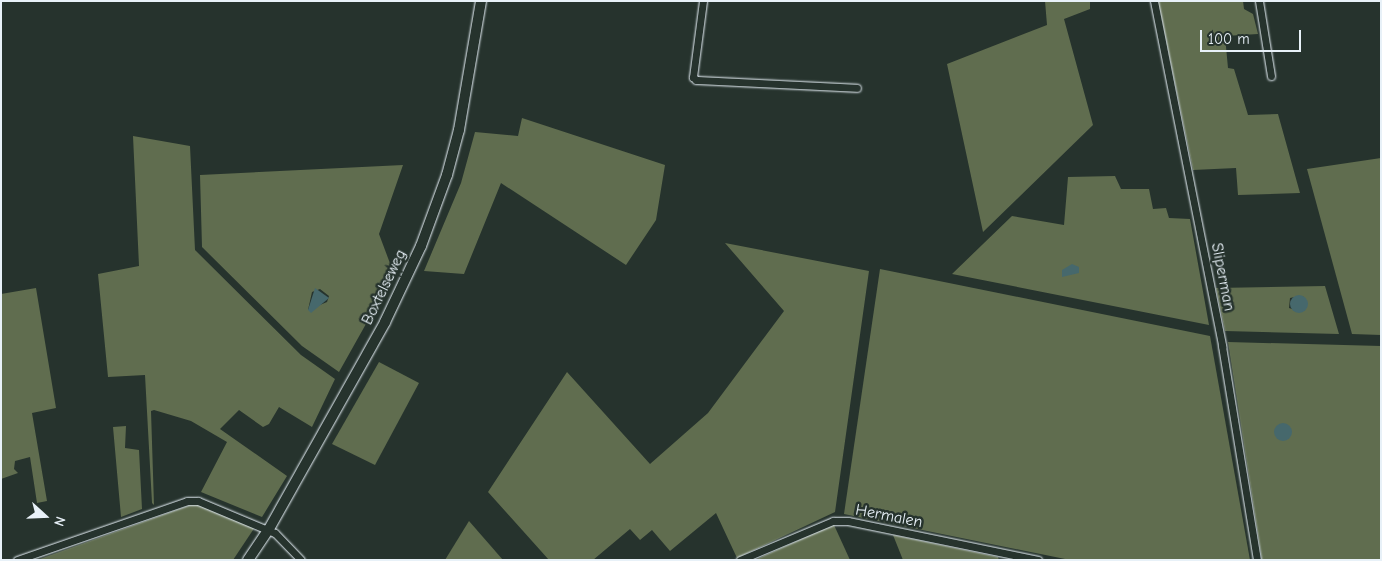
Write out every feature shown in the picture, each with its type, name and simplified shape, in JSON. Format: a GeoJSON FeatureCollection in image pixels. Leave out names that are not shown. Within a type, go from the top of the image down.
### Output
{"type":"FeatureCollection","features":[{"type":"Feature","properties":{"kind":"main road","name":"Boxtelseweg"},"geometry":{"type":"LineString","coordinates":[[248,560],[268,529],[385,322],[433,216],[459,130],[481,1]]}},
{"type":"Feature","properties":{"kind":"street"},"geometry":{"type":"LineString","coordinates":[[703,1],[693,77],[696,80],[857,88]]}},
{"type":"Feature","properties":{"kind":"street","name":"Sliperman"},"geometry":{"type":"LineString","coordinates":[[1154,1],[1222,346],[1257,560]]}},
{"type":"Feature","properties":{"kind":"street"},"geometry":{"type":"LineString","coordinates":[[1258,1],[1271,76]]}},
{"type":"Feature","properties":{"kind":"street"},"geometry":{"type":"LineString","coordinates":[[17,560],[187,501],[208,502],[268,529],[282,538],[301,560]]}},
{"type":"Feature","properties":{"kind":"street","name":"Hermalen"},"geometry":{"type":"LineString","coordinates":[[740,560],[833,521],[848,521],[1038,560]]}},
{"type":"Feature","properties":{"kind":"green space"},"geometry":{"type":"Polygon","coordinates":[[[1045,1],[1090,1],[1090,9],[1064,19],[1093,125],[983,232],[947,64],[1047,25],[1045,1]]]}},
{"type":"Feature","properties":{"kind":"green space"},"geometry":{"type":"Polygon","coordinates":[[[1158,1],[1243,1],[1244,9],[1253,14],[1258,34],[1225,36],[1228,68],[1234,69],[1248,115],[1278,114],[1300,193],[1238,195],[1236,168],[1193,170],[1158,1]]]}},
{"type":"Feature","properties":{"kind":"green space"},"geometry":{"type":"Polygon","coordinates":[[[522,118],[665,165],[656,220],[626,265],[501,183],[464,274],[424,271],[461,183],[475,132],[518,136],[522,118]]]}},
{"type":"Feature","properties":{"kind":"green space"},"geometry":{"type":"Polygon","coordinates":[[[133,136],[190,146],[195,250],[301,355],[335,379],[312,427],[279,407],[269,424],[263,427],[239,410],[220,429],[287,476],[262,517],[201,492],[227,442],[191,421],[154,410],[151,411],[154,505],[152,503],[145,375],[108,377],[98,274],[139,266],[133,136]]]}},
{"type":"Feature","properties":{"kind":"green space"},"geometry":{"type":"Polygon","coordinates":[[[1381,158],[1381,335],[1352,334],[1307,169],[1381,158]]]}},
{"type":"Feature","properties":{"kind":"green space"},"geometry":{"type":"Polygon","coordinates":[[[403,165],[379,234],[394,274],[339,372],[302,346],[202,247],[200,175],[403,165]],[[320,289],[312,292],[308,310],[327,302],[329,296],[320,289]]]}},
{"type":"Feature","properties":{"kind":"green space"},"geometry":{"type":"Polygon","coordinates":[[[1115,176],[1121,189],[1149,189],[1153,209],[1166,208],[1169,218],[1190,219],[1209,325],[952,274],[1012,216],[1064,225],[1068,177],[1115,176]]]}},
{"type":"Feature","properties":{"kind":"green space"},"geometry":{"type":"Polygon","coordinates":[[[725,243],[869,271],[835,512],[737,558],[716,513],[670,551],[652,530],[640,540],[630,529],[593,560],[549,560],[488,492],[567,372],[650,464],[708,413],[784,311],[725,243]]]}},
{"type":"Feature","properties":{"kind":"green space"},"geometry":{"type":"Polygon","coordinates":[[[880,269],[1210,336],[1250,560],[1070,560],[844,514],[880,269]]]}},
{"type":"Feature","properties":{"kind":"green space"},"geometry":{"type":"Polygon","coordinates":[[[1325,286],[1339,334],[1225,331],[1216,288],[1325,286]],[[1304,297],[1290,298],[1289,308],[1302,312],[1304,297]]]}},
{"type":"Feature","properties":{"kind":"green space"},"geometry":{"type":"Polygon","coordinates":[[[36,288],[56,408],[32,413],[47,501],[37,503],[30,457],[15,461],[14,469],[18,473],[1,479],[1,294],[36,288]]]}},
{"type":"Feature","properties":{"kind":"green space"},"geometry":{"type":"Polygon","coordinates":[[[1228,342],[1381,346],[1381,560],[1262,560],[1228,342]]]}},
{"type":"Feature","properties":{"kind":"green space"},"geometry":{"type":"Polygon","coordinates":[[[379,362],[419,383],[375,465],[332,444],[379,362]]]}},
{"type":"Feature","properties":{"kind":"green space"},"geometry":{"type":"Polygon","coordinates":[[[126,426],[125,448],[139,450],[142,509],[121,517],[113,427],[126,426]]]}},
{"type":"Feature","properties":{"kind":"green space"},"geometry":{"type":"Polygon","coordinates":[[[196,503],[255,527],[233,560],[37,560],[196,503]]]}},
{"type":"Feature","properties":{"kind":"green space"},"geometry":{"type":"Polygon","coordinates":[[[469,521],[503,560],[445,560],[469,521]]]}},
{"type":"Feature","properties":{"kind":"green space"},"geometry":{"type":"Polygon","coordinates":[[[834,525],[850,560],[755,560],[819,531],[834,525]]]}},
{"type":"Feature","properties":{"kind":"green space"},"geometry":{"type":"Polygon","coordinates":[[[893,535],[998,557],[999,560],[903,560],[893,535]]]}},
{"type":"Feature","properties":{"kind":"water"},"geometry":{"type":"Polygon","coordinates":[[[1072,264],[1079,267],[1079,273],[1062,277],[1062,270],[1072,264]]]}},
{"type":"Feature","properties":{"kind":"water"},"geometry":{"type":"Polygon","coordinates":[[[315,288],[329,298],[311,313],[308,310],[315,288]]]}},
{"type":"Feature","properties":{"kind":"water"},"geometry":{"type":"Polygon","coordinates":[[[1299,295],[1306,297],[1308,304],[1306,311],[1299,313],[1292,311],[1290,304],[1292,297],[1299,295]]]}},
{"type":"Feature","properties":{"kind":"water"},"geometry":{"type":"Polygon","coordinates":[[[1283,423],[1289,426],[1292,432],[1289,438],[1283,441],[1277,438],[1274,432],[1277,426],[1283,423]]]}}]}
